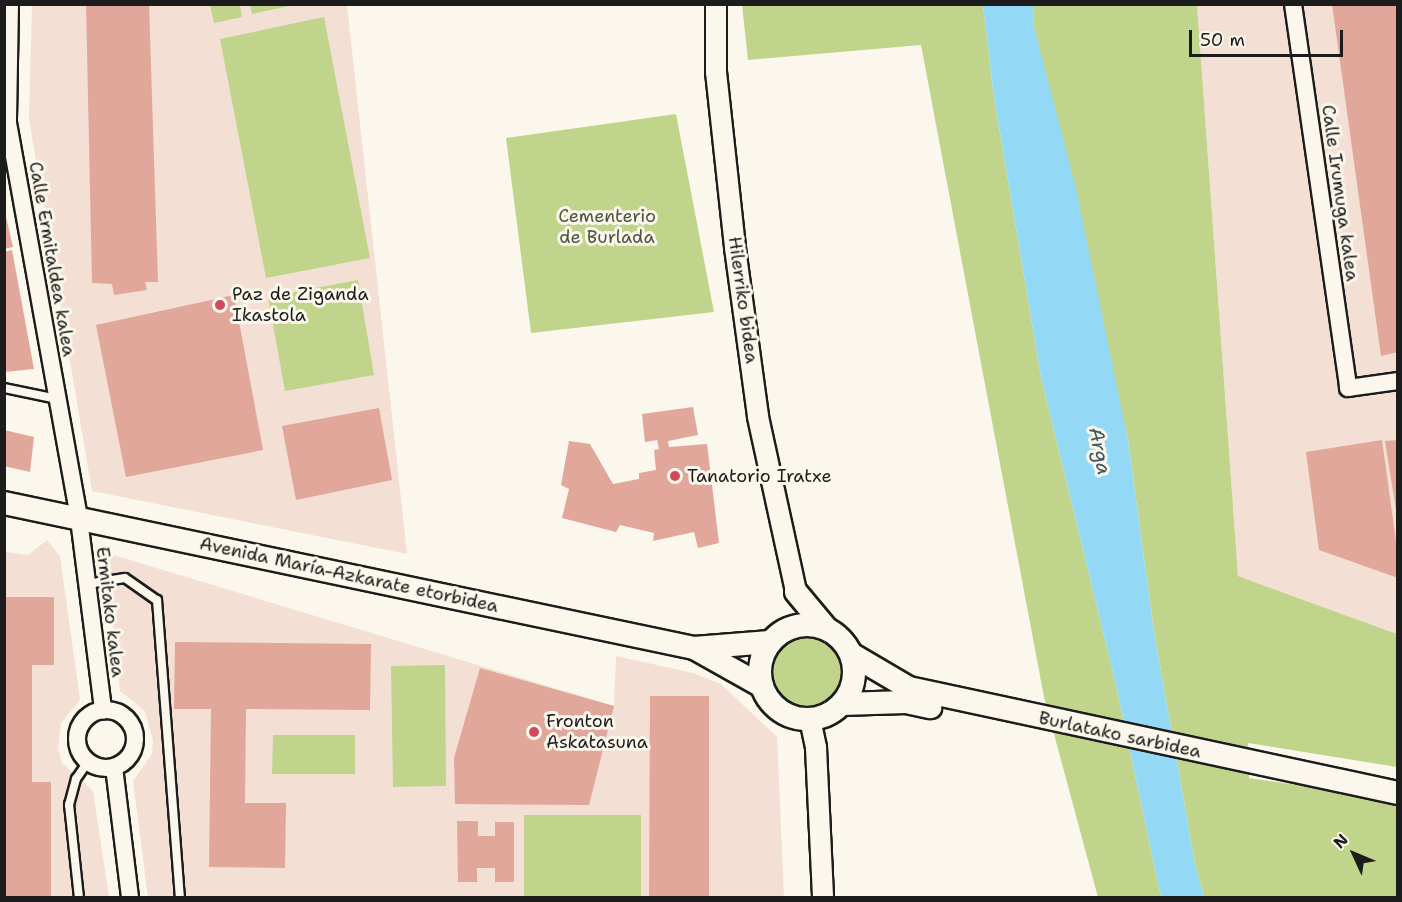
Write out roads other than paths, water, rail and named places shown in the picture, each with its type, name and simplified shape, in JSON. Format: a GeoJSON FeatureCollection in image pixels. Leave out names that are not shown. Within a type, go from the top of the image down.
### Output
{"type":"FeatureCollection","features":[{"type":"Feature","properties":{"kind":"main road","name":"Avenida María-Azkarate etorbidea"},"geometry":{"type":"LineString","coordinates":[[4,503],[694,648]]}},
{"type":"Feature","properties":{"kind":"main road","name":"Hilerriko bidea"},"geometry":{"type":"LineString","coordinates":[[796,592],[826,628]]}},
{"type":"Feature","properties":{"kind":"main road"},"geometry":{"type":"LineString","coordinates":[[762,686],[760,668],[796,592]]}},
{"type":"Feature","properties":{"kind":"main road"},"geometry":{"type":"LineString","coordinates":[[798,625],[826,628],[837,634],[851,654],[853,685],[842,704],[822,717],[810,719],[780,711],[762,686],[694,648],[775,638],[798,625]]}},
{"type":"Feature","properties":{"kind":"main road","name":"Burlatako sarbidea"},"geometry":{"type":"LineString","coordinates":[[851,654],[909,688],[1022,720],[1268,774],[1398,808]]}},
{"type":"Feature","properties":{"kind":"main road","name":"Burlatako sarbidea"},"geometry":{"type":"LineString","coordinates":[[842,704],[906,702],[1022,720]]}},
{"type":"Feature","properties":{"kind":"main road","name":"Burlatako sarbidea"},"geometry":{"type":"LineString","coordinates":[[1268,774],[1398,793]]}},
{"type":"Feature","properties":{"kind":"street","name":"Calle Ermitaldea kalea"},"geometry":{"type":"LineString","coordinates":[[10,4],[6,123],[79,519]]}},
{"type":"Feature","properties":{"kind":"street","name":"Hilerriko bidea"},"geometry":{"type":"LineString","coordinates":[[716,4],[716,72],[736,259],[759,417],[796,592]]}},
{"type":"Feature","properties":{"kind":"street","name":"Calle Irumuga kalea"},"geometry":{"type":"LineString","coordinates":[[1293,4],[1348,387],[1398,381]]}},
{"type":"Feature","properties":{"kind":"street","name":"Ermitako kalea"},"geometry":{"type":"LineString","coordinates":[[79,519],[103,710]]}},
{"type":"Feature","properties":{"kind":"street"},"geometry":{"type":"LineString","coordinates":[[103,710],[121,715],[128,721],[135,738],[129,756],[114,767],[88,762],[77,746],[79,727],[85,719],[103,710]]}},
{"type":"Feature","properties":{"kind":"street"},"geometry":{"type":"LineString","coordinates":[[810,719],[816,748],[823,897]]}},
{"type":"Feature","properties":{"kind":"street"},"geometry":{"type":"LineString","coordinates":[[114,767],[130,897]]}},
{"type":"Feature","properties":{"kind":"lane"},"geometry":{"type":"LineString","coordinates":[[4,388],[57,399]]}},
{"type":"Feature","properties":{"kind":"lane"},"geometry":{"type":"LineString","coordinates":[[87,584],[125,578],[157,600],[180,897]]}},
{"type":"Feature","properties":{"kind":"lane"},"geometry":{"type":"LineString","coordinates":[[79,897],[69,805],[76,779],[88,762]]}},
{"type":"Feature","properties":{"kind":"water","name":"Arga"},"geometry":{"type":"Polygon","coordinates":[[[983,5],[1034,5],[1033,23],[1075,184],[1128,440],[1154,632],[1195,864],[1204,897],[1161,897],[1116,685],[1041,377],[994,97],[983,5]]]}},
{"type":"Feature","properties":{"kind":"place","name":"Paz de Ziganda Ikastola"},"geometry":{"type":"Point","coordinates":[220,305]}},
{"type":"Feature","properties":{"kind":"place","name":"Tanatorio Iratxe"},"geometry":{"type":"Point","coordinates":[675,476]}},
{"type":"Feature","properties":{"kind":"place","name":"Fronton Askatasuna"},"geometry":{"type":"Point","coordinates":[534,732]}},
{"type":"Feature","properties":{"kind":"park label","name":"Cementerio de Burlada"},"geometry":{"type":"Point","coordinates":[607,227]}}]}
